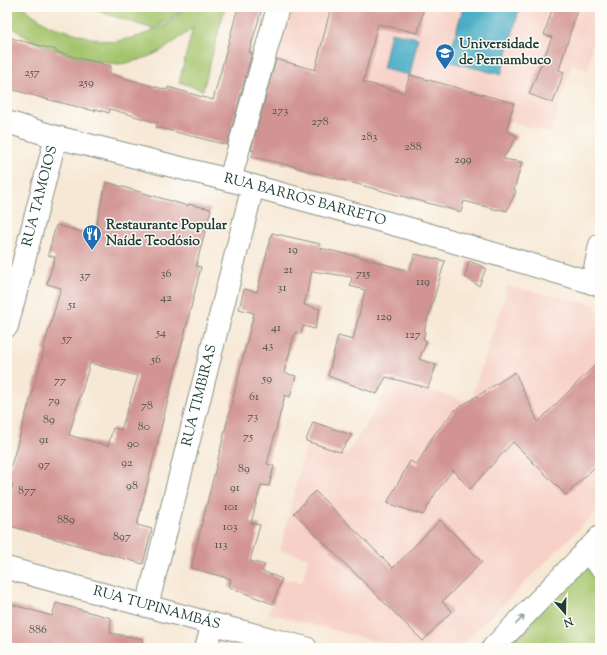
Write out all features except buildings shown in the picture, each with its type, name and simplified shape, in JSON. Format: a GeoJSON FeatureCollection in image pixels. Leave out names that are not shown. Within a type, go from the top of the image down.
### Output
{"type":"FeatureCollection","features":[{"type":"Feature","properties":{"kind":"street"},"geometry":{"type":"LineString","coordinates":[[230,180],[278,7]]}},
{"type":"Feature","properties":{"kind":"street","name":"RUA BARROS BARRETO"},"geometry":{"type":"LineString","coordinates":[[7,122],[56,137],[230,180],[407,228],[596,284]]}},
{"type":"Feature","properties":{"kind":"street","name":"RUA TAMOIOS"},"geometry":{"type":"LineString","coordinates":[[7,326],[56,137]]}},
{"type":"Feature","properties":{"kind":"street","name":"RUA TIMBIRAS"},"geometry":{"type":"LineString","coordinates":[[147,606],[253,186]]}},
{"type":"Feature","properties":{"kind":"street"},"geometry":{"type":"LineString","coordinates":[[596,284],[600,244]]}},
{"type":"Feature","properties":{"kind":"street"},"geometry":{"type":"LineString","coordinates":[[493,648],[595,551]]}},
{"type":"Feature","properties":{"kind":"street","name":"RUA TUPINAMBÁS"},"geometry":{"type":"LineString","coordinates":[[7,568],[306,648]]}},
{"type":"Feature","properties":{"kind":"street"},"geometry":{"type":"LineString","coordinates":[[206,648],[213,624]]}},
{"type":"Feature","properties":{"kind":"shaded area","name":"Universidade de Pernambuco"},"geometry":{"type":"Polygon","coordinates":[[[287,7],[599,7],[588,70],[572,64],[551,134],[511,121],[271,57],[287,7]]]}},
{"type":"Feature","properties":{"kind":"shaded area"},"geometry":{"type":"Polygon","coordinates":[[[506,286],[593,304],[597,309],[597,312],[600,313],[600,508],[459,648],[401,648],[268,613],[282,579],[302,582],[308,558],[280,550],[307,441],[346,454],[376,411],[391,379],[470,402],[505,295],[506,286]]]}},
{"type":"Feature","properties":{"kind":"green space"},"geometry":{"type":"Polygon","coordinates":[[[7,7],[24,7],[50,26],[91,38],[114,42],[140,36],[164,26],[187,7],[225,7],[203,90],[179,82],[193,28],[167,47],[154,54],[124,63],[107,63],[57,51],[34,42],[16,30],[7,21],[7,7]]]}},
{"type":"Feature","properties":{"kind":"green space"},"geometry":{"type":"Polygon","coordinates":[[[86,7],[185,7],[166,22],[153,29],[86,7]]]}},
{"type":"Feature","properties":{"kind":"green space"},"geometry":{"type":"Polygon","coordinates":[[[585,551],[600,566],[600,648],[493,648],[585,551]]]}},
{"type":"Feature","properties":{"kind":"water"},"geometry":{"type":"Polygon","coordinates":[[[463,7],[520,7],[501,75],[448,61],[463,7]]]}},
{"type":"Feature","properties":{"kind":"water"},"geometry":{"type":"Polygon","coordinates":[[[391,32],[418,38],[410,75],[383,69],[391,32]]]}},
{"type":"Feature","properties":{"kind":"place","name":"Universidade de Pernambuco"},"geometry":{"type":"Point","coordinates":[445,70]}},
{"type":"Feature","properties":{"kind":"place","name":"Restaurante Popular Naíde Teodósio"},"geometry":{"type":"Point","coordinates":[92,251]}}]}
